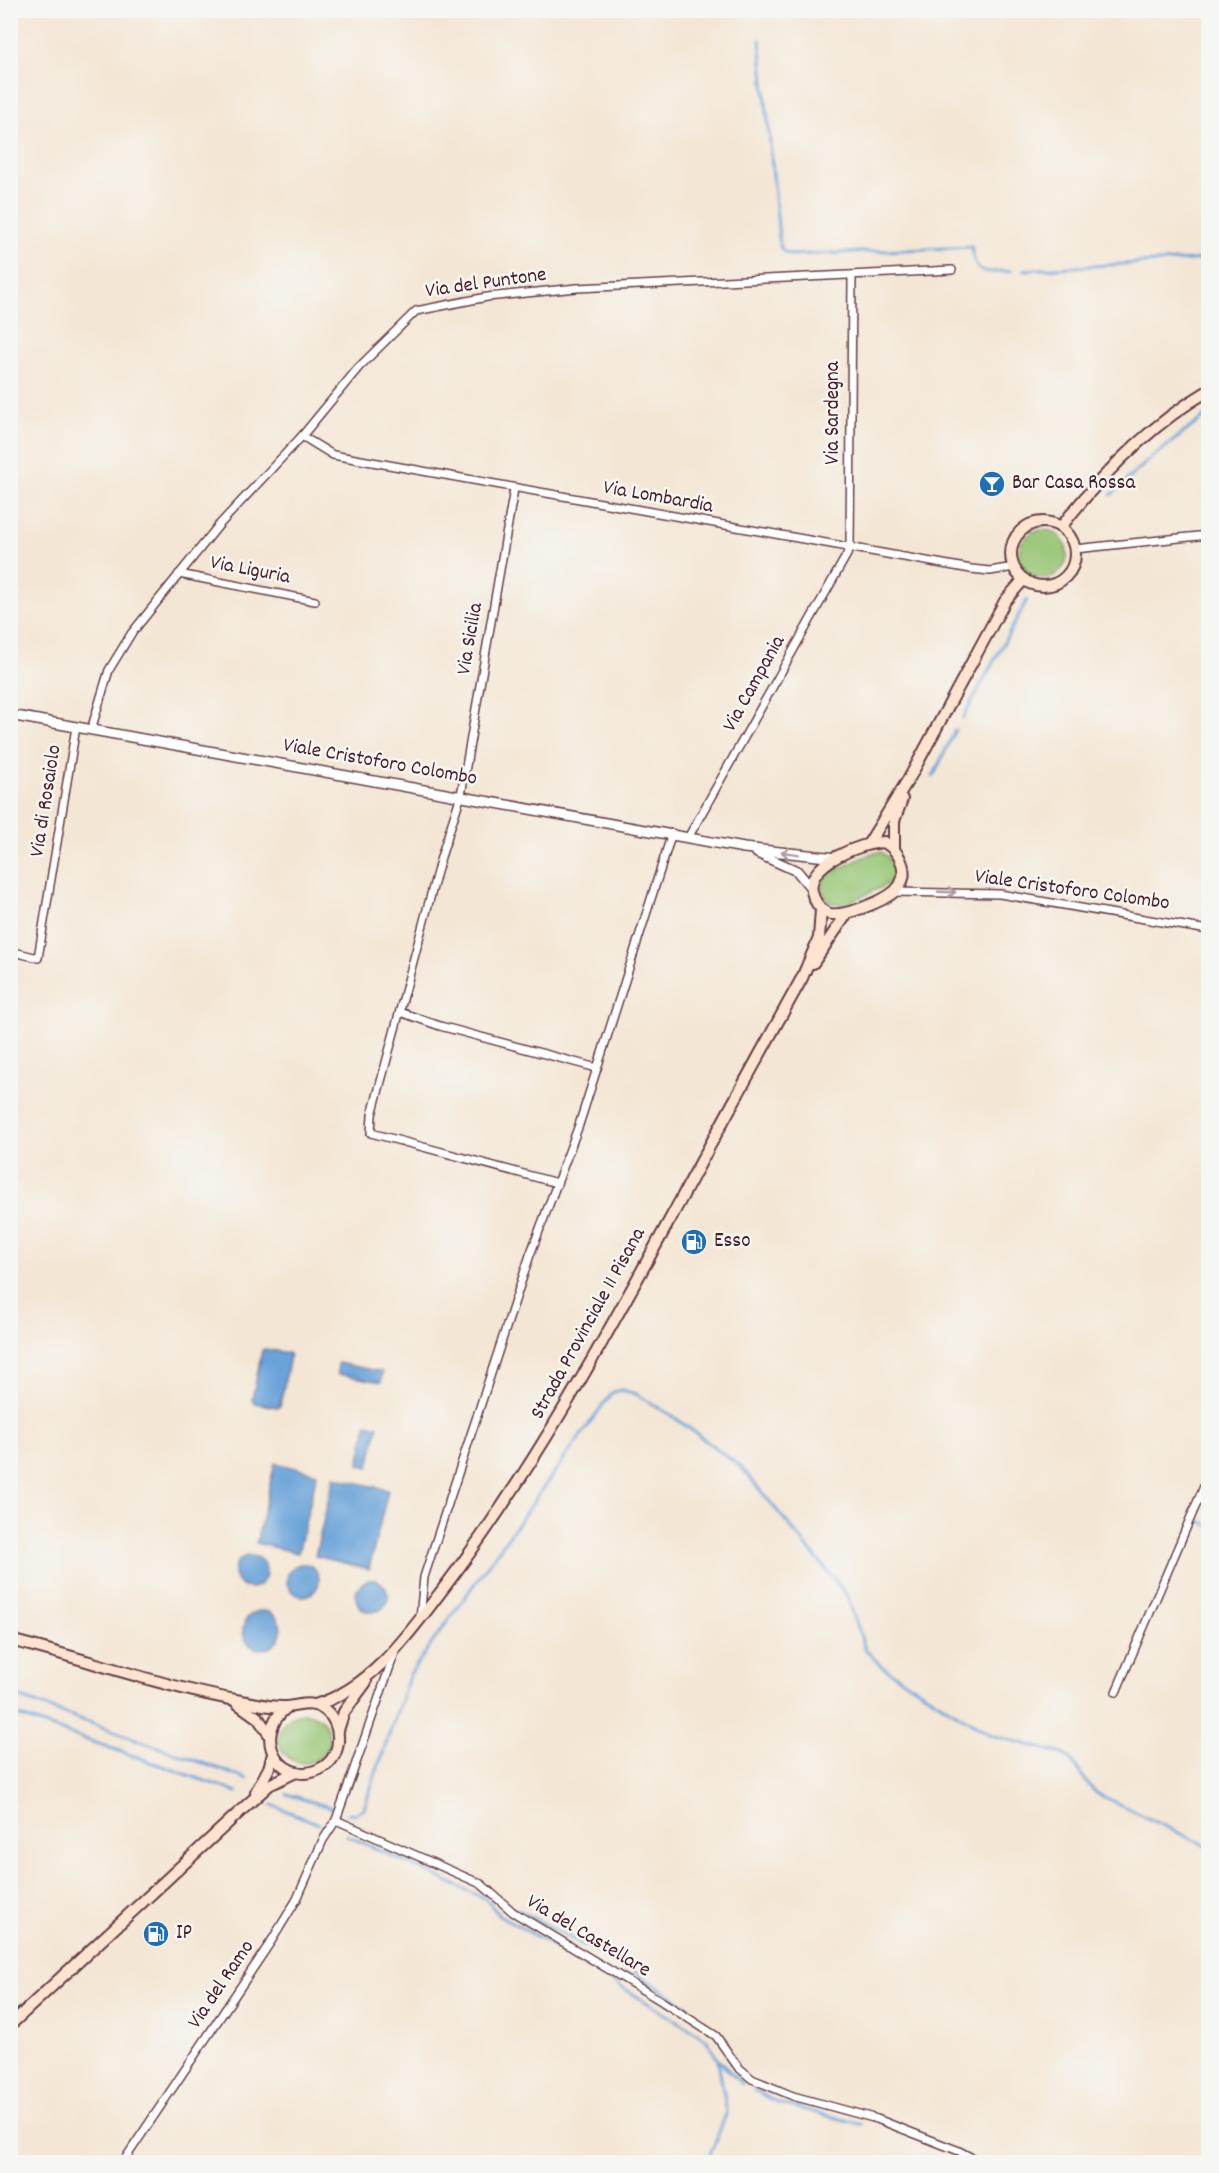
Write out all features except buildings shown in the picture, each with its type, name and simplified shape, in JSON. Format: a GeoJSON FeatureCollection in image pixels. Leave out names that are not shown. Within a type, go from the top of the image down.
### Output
{"type":"FeatureCollection","features":[{"type":"Feature","properties":{"kind":"main road"},"geometry":{"type":"LineString","coordinates":[[1061,527],[1087,493],[1120,458],[1164,422],[1209,391]]}},
{"type":"Feature","properties":{"kind":"main road"},"geometry":{"type":"LineString","coordinates":[[1044,522],[1061,527],[1071,537],[1075,549],[1073,566],[1063,579],[1048,586],[1024,579],[1014,567],[1011,552],[1020,531],[1027,526],[1044,522]]}},
{"type":"Feature","properties":{"kind":"main road"},"geometry":{"type":"LineString","coordinates":[[870,843],[911,775],[1005,601],[1024,579]]}},
{"type":"Feature","properties":{"kind":"main road"},"geometry":{"type":"LineString","coordinates":[[894,848],[894,821],[911,775]]}},
{"type":"Feature","properties":{"kind":"main road"},"geometry":{"type":"LineString","coordinates":[[811,888],[813,877],[819,867],[870,843],[884,842],[894,848],[899,855],[903,872],[902,882],[894,892]]}},
{"type":"Feature","properties":{"kind":"main road","name":"Strada Provinciale 11 Pisana"},"geometry":{"type":"LineString","coordinates":[[802,978],[819,938],[821,909],[811,888]]}},
{"type":"Feature","properties":{"kind":"main road","name":"Strada Provinciale 11 Pisana"},"geometry":{"type":"LineString","coordinates":[[338,1730],[344,1712],[474,1548],[546,1440],[802,978],[846,915],[894,892]]}},
{"type":"Feature","properties":{"kind":"main road"},"geometry":{"type":"LineString","coordinates":[[821,909],[831,915],[846,915]]}},
{"type":"Feature","properties":{"kind":"main road"},"geometry":{"type":"LineString","coordinates":[[10,1641],[229,1699],[287,1707],[301,1703],[315,1705],[332,1718],[338,1730],[337,1749],[330,1761],[315,1771],[296,1772],[269,1785],[10,2025]]}},
{"type":"Feature","properties":{"kind":"main road","name":"Strada Provinciale 11 Pisana"},"geometry":{"type":"LineString","coordinates":[[315,1705],[339,1696],[377,1668]]}},
{"type":"Feature","properties":{"kind":"main road"},"geometry":{"type":"LineString","coordinates":[[229,1699],[258,1718],[269,1734],[273,1754],[285,1767],[296,1772]]}},
{"type":"Feature","properties":{"kind":"main road"},"geometry":{"type":"LineString","coordinates":[[269,1734],[273,1721],[287,1707]]}},
{"type":"Feature","properties":{"kind":"main road"},"geometry":{"type":"LineString","coordinates":[[247,1804],[262,1783],[273,1754]]}},
{"type":"Feature","properties":{"kind":"street","name":"Via del Puntone"},"geometry":{"type":"LineString","coordinates":[[92,730],[109,670],[131,634],[219,525],[302,436],[359,367],[397,327],[416,311],[487,297],[577,288],[852,277],[952,270]]}},
{"type":"Feature","properties":{"kind":"street","name":"Via Sardegna"},"geometry":{"type":"LineString","coordinates":[[850,549],[852,277]]}},
{"type":"Feature","properties":{"kind":"street","name":"Via Lombardia"},"geometry":{"type":"LineString","coordinates":[[302,436],[333,455],[514,489],[971,569],[1014,567]]}},
{"type":"Feature","properties":{"kind":"street","name":"Via Sicilia"},"geometry":{"type":"LineString","coordinates":[[514,489],[461,795],[441,857],[372,1115],[371,1133],[557,1183]]}},
{"type":"Feature","properties":{"kind":"street"},"geometry":{"type":"LineString","coordinates":[[1075,549],[1209,535]]}},
{"type":"Feature","properties":{"kind":"street","name":"Via Campania"},"geometry":{"type":"LineString","coordinates":[[689,836],[850,549]]}},
{"type":"Feature","properties":{"kind":"street","name":"Via Liguria"},"geometry":{"type":"LineString","coordinates":[[179,574],[315,601]]}},
{"type":"Feature","properties":{"kind":"street","name":"Viale Cristoforo Colombo"},"geometry":{"type":"LineString","coordinates":[[10,715],[689,836],[744,848],[836,858]]}},
{"type":"Feature","properties":{"kind":"street","name":"Via di Rosaiolo"},"geometry":{"type":"LineString","coordinates":[[10,951],[38,958],[76,727]]}},
{"type":"Feature","properties":{"kind":"street"},"geometry":{"type":"LineString","coordinates":[[420,1619],[424,1577],[530,1255],[597,1068],[672,833]]}},
{"type":"Feature","properties":{"kind":"street","name":"Viale Cristoforo Colombo"},"geometry":{"type":"LineString","coordinates":[[744,848],[797,872],[811,888]]}},
{"type":"Feature","properties":{"kind":"street","name":"Viale Cristoforo Colombo"},"geometry":{"type":"LineString","coordinates":[[894,892],[1000,894],[1209,930]]}},
{"type":"Feature","properties":{"kind":"street"},"geometry":{"type":"LineString","coordinates":[[400,1012],[440,1026],[597,1068]]}},
{"type":"Feature","properties":{"kind":"street"},"geometry":{"type":"LineString","coordinates":[[1116,1692],[1209,1477]]}},
{"type":"Feature","properties":{"kind":"street"},"geometry":{"type":"LineString","coordinates":[[336,1820],[397,1647]]}},
{"type":"Feature","properties":{"kind":"street","name":"Via del Ramo"},"geometry":{"type":"LineString","coordinates":[[123,2163],[272,1940],[297,1899],[323,1840],[336,1820]]}},
{"type":"Feature","properties":{"kind":"street","name":"Via del Castellare"},"geometry":{"type":"LineString","coordinates":[[336,1820],[481,1884],[513,1912],[649,1993],[716,2037],[738,2067],[752,2079],[793,2096],[877,2119],[959,2151],[980,2163]]}},
{"type":"Feature","properties":{"kind":"green space"},"geometry":{"type":"Polygon","coordinates":[[[1038,530],[1048,530],[1063,540],[1067,554],[1066,563],[1057,574],[1048,578],[1038,578],[1023,568],[1019,559],[1019,549],[1029,534],[1038,530]]]}},
{"type":"Feature","properties":{"kind":"green space"},"geometry":{"type":"Polygon","coordinates":[[[881,852],[889,858],[893,866],[893,875],[888,884],[844,905],[828,902],[821,887],[826,875],[872,853],[881,852]]]}},
{"type":"Feature","properties":{"kind":"green space"},"geometry":{"type":"Polygon","coordinates":[[[304,1713],[313,1715],[324,1724],[329,1738],[327,1747],[318,1758],[304,1763],[295,1761],[284,1752],[279,1738],[281,1729],[290,1718],[304,1713]]]}},
{"type":"Feature","properties":{"kind":"water"},"geometry":{"type":"Polygon","coordinates":[[[262,1350],[288,1353],[290,1356],[280,1406],[277,1407],[254,1403],[252,1400],[262,1350]]]}},
{"type":"Feature","properties":{"kind":"water"},"geometry":{"type":"Polygon","coordinates":[[[338,1363],[383,1372],[381,1382],[337,1374],[338,1363]]]}},
{"type":"Feature","properties":{"kind":"water"},"geometry":{"type":"Polygon","coordinates":[[[367,1424],[378,1426],[369,1467],[359,1465],[367,1424]]]}},
{"type":"Feature","properties":{"kind":"water"},"geometry":{"type":"Polygon","coordinates":[[[275,1463],[317,1473],[298,1553],[256,1543],[275,1463]]]}},
{"type":"Feature","properties":{"kind":"water"},"geometry":{"type":"Polygon","coordinates":[[[334,1477],[388,1490],[369,1569],[315,1556],[334,1477]]]}},
{"type":"Feature","properties":{"kind":"water"},"geometry":{"type":"Polygon","coordinates":[[[250,1556],[261,1561],[266,1572],[261,1583],[250,1588],[239,1583],[234,1572],[239,1561],[250,1556]]]}},
{"type":"Feature","properties":{"kind":"water"},"geometry":{"type":"Polygon","coordinates":[[[303,1564],[314,1569],[319,1580],[314,1591],[303,1596],[292,1591],[287,1580],[292,1569],[303,1564]]]}},
{"type":"Feature","properties":{"kind":"water"},"geometry":{"type":"Polygon","coordinates":[[[372,1580],[383,1585],[388,1596],[383,1607],[372,1612],[361,1607],[356,1596],[361,1585],[372,1580]]]}},
{"type":"Feature","properties":{"kind":"water"},"geometry":{"type":"Polygon","coordinates":[[[262,1611],[276,1616],[281,1630],[276,1644],[262,1649],[248,1644],[243,1630],[248,1616],[262,1611]]]}},
{"type":"Feature","properties":{"kind":"waterway"},"geometry":{"type":"LineString","coordinates":[[760,40],[780,247],[784,252],[792,255],[972,247],[975,264],[982,271],[1011,271]]}},
{"type":"Feature","properties":{"kind":"waterway"},"geometry":{"type":"LineString","coordinates":[[1024,270],[1208,259]]}},
{"type":"Feature","properties":{"kind":"waterway"},"geometry":{"type":"LineString","coordinates":[[1111,495],[1151,458],[1208,414]]}},
{"type":"Feature","properties":{"kind":"waterway"},"geometry":{"type":"LineString","coordinates":[[963,718],[1027,600]]}},
{"type":"Feature","properties":{"kind":"waterway"},"geometry":{"type":"LineString","coordinates":[[933,777],[955,730]]}},
{"type":"Feature","properties":{"kind":"waterway"},"geometry":{"type":"LineString","coordinates":[[348,1813],[355,1814],[364,1808],[410,1674],[602,1406],[613,1392],[622,1390],[636,1394],[674,1417],[741,1467],[847,1595],[865,1649],[881,1666],[991,1735],[1063,1754],[1073,1762],[1098,1794],[1208,1847]]}},
{"type":"Feature","properties":{"kind":"waterway"},"geometry":{"type":"LineString","coordinates":[[1197,1519],[1208,1525]]}},
{"type":"Feature","properties":{"kind":"waterway"},"geometry":{"type":"LineString","coordinates":[[10,1694],[247,1779]]}},
{"type":"Feature","properties":{"kind":"waterway"},"geometry":{"type":"LineString","coordinates":[[10,1713],[237,1792]]}},
{"type":"Feature","properties":{"kind":"waterway"},"geometry":{"type":"LineString","coordinates":[[287,1794],[332,1808]]}},
{"type":"Feature","properties":{"kind":"waterway"},"geometry":{"type":"LineString","coordinates":[[272,1805],[319,1824]]}},
{"type":"Feature","properties":{"kind":"waterway"},"geometry":{"type":"LineString","coordinates":[[346,1835],[486,1899],[499,1915],[573,1957],[706,2039],[718,2060],[742,2084]]}},
{"type":"Feature","properties":{"kind":"waterway"},"geometry":{"type":"LineString","coordinates":[[518,1910],[638,1974],[689,2008]]}},
{"type":"Feature","properties":{"kind":"waterway"},"geometry":{"type":"LineString","coordinates":[[707,2162],[727,2112],[718,2061]]}},
{"type":"Feature","properties":{"kind":"waterway"},"geometry":{"type":"LineString","coordinates":[[754,2090],[778,2103],[861,2124]]}},
{"type":"Feature","properties":{"kind":"place","name":"Bar Casa Rossa"},"geometry":{"type":"Point","coordinates":[992,484]}},
{"type":"Feature","properties":{"kind":"place","name":"Esso"},"geometry":{"type":"Point","coordinates":[694,1242]}},
{"type":"Feature","properties":{"kind":"place","name":"IP"},"geometry":{"type":"Point","coordinates":[156,1934]}}]}
